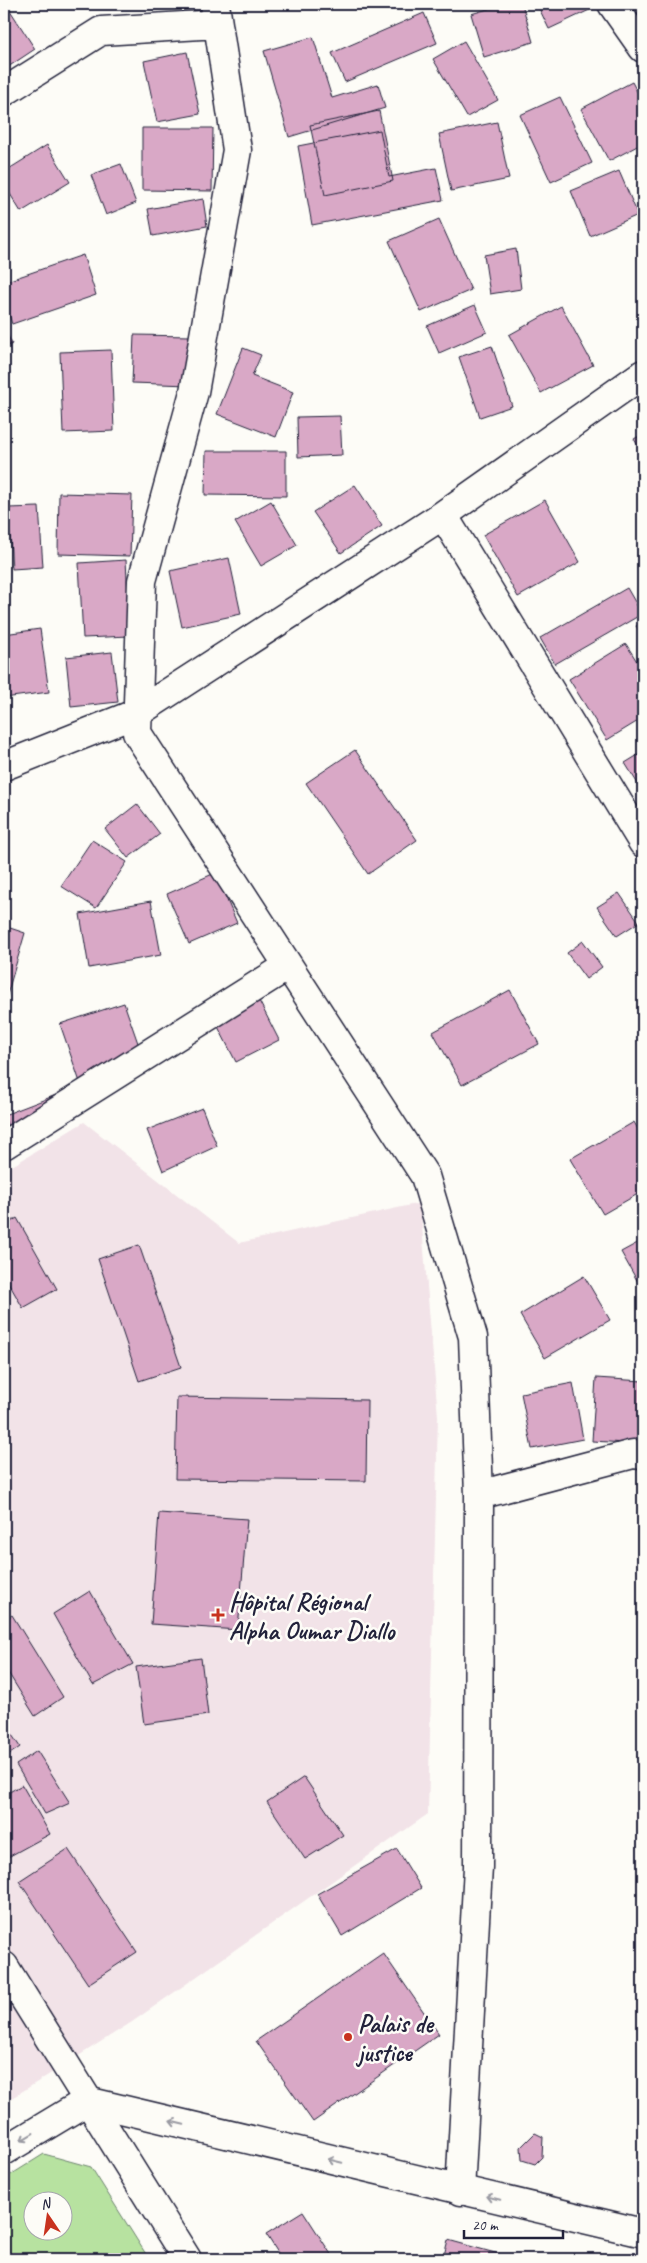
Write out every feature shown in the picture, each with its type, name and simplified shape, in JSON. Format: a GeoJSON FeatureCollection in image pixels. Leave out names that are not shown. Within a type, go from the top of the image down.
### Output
{"type":"FeatureCollection","features":[{"type":"Feature","properties":{"kind":"street"},"geometry":{"type":"LineString","coordinates":[[612,4],[643,48]]}},
{"type":"Feature","properties":{"kind":"street"},"geometry":{"type":"LineString","coordinates":[[4,92],[101,31],[216,14],[237,150],[194,392],[142,582],[137,733],[425,1176],[472,1337],[480,1495],[478,1867],[460,2191]]}},
{"type":"Feature","properties":{"kind":"street"},"geometry":{"type":"LineString","coordinates":[[4,766],[137,713],[443,515],[643,374]]}},
{"type":"Feature","properties":{"kind":"street"},"geometry":{"type":"LineString","coordinates":[[443,515],[643,843]]}},
{"type":"Feature","properties":{"kind":"street"},"geometry":{"type":"LineString","coordinates":[[4,1145],[288,966]]}},
{"type":"Feature","properties":{"kind":"street"},"geometry":{"type":"LineString","coordinates":[[480,1495],[633,1454],[643,1455]]}},
{"type":"Feature","properties":{"kind":"street"},"geometry":{"type":"LineString","coordinates":[[4,1966],[187,2259]]}},
{"type":"Feature","properties":{"kind":"street"},"geometry":{"type":"LineString","coordinates":[[4,2151],[87,2101],[643,2233]]}},
{"type":"Feature","properties":{"kind":"shaded area","name":"Hôpital Régional Alpha Oumar Diallo"},"geometry":{"type":"Polygon","coordinates":[[[84,1122],[239,1243],[420,1203],[438,1416],[428,1814],[132,2022],[4,2103],[4,1171],[84,1122]]]}},
{"type":"Feature","properties":{"kind":"green space"},"geometry":{"type":"Polygon","coordinates":[[[44,2154],[91,2167],[149,2259],[4,2259],[4,2179],[44,2154]]]}},
{"type":"Feature","properties":{"kind":"building"},"geometry":{"type":"Polygon","coordinates":[[[4,4],[6,4],[35,49],[5,69],[4,4]]]}},
{"type":"Feature","properties":{"kind":"building"},"geometry":{"type":"Polygon","coordinates":[[[505,4],[522,4],[533,42],[484,57],[471,14],[505,4]]]}},
{"type":"Feature","properties":{"kind":"building"},"geometry":{"type":"Polygon","coordinates":[[[537,4],[597,4],[598,6],[549,29],[537,4]]]}},
{"type":"Feature","properties":{"kind":"building"},"geometry":{"type":"Polygon","coordinates":[[[424,13],[437,43],[345,82],[332,53],[424,13]]]}},
{"type":"Feature","properties":{"kind":"building"},"geometry":{"type":"Polygon","coordinates":[[[313,37],[332,98],[378,84],[385,108],[289,137],[264,51],[313,37]]]}},
{"type":"Feature","properties":{"kind":"building"},"geometry":{"type":"Polygon","coordinates":[[[464,41],[498,100],[467,117],[433,59],[464,41]]]}},
{"type":"Feature","properties":{"kind":"building"},"geometry":{"type":"Polygon","coordinates":[[[187,52],[200,114],[157,122],[144,61],[187,52]]]}},
{"type":"Feature","properties":{"kind":"building"},"geometry":{"type":"Polygon","coordinates":[[[632,82],[643,103],[643,143],[609,161],[581,109],[632,82]]]}},
{"type":"Feature","properties":{"kind":"building"},"geometry":{"type":"Polygon","coordinates":[[[560,97],[592,163],[551,182],[520,115],[560,97]]]}},
{"type":"Feature","properties":{"kind":"building"},"geometry":{"type":"Polygon","coordinates":[[[379,111],[393,181],[325,195],[310,125],[379,111]]]}},
{"type":"Feature","properties":{"kind":"building"},"geometry":{"type":"Polygon","coordinates":[[[497,122],[509,179],[451,191],[439,134],[497,122]]]}},
{"type":"Feature","properties":{"kind":"building"},"geometry":{"type":"Polygon","coordinates":[[[142,128],[213,128],[212,191],[142,190],[142,128]]]}},
{"type":"Feature","properties":{"kind":"building"},"geometry":{"type":"Polygon","coordinates":[[[380,130],[389,177],[436,168],[443,200],[312,225],[298,146],[380,130]]]}},
{"type":"Feature","properties":{"kind":"building"},"geometry":{"type":"Polygon","coordinates":[[[47,145],[70,182],[21,212],[4,184],[4,172],[47,145]]]}},
{"type":"Feature","properties":{"kind":"building"},"geometry":{"type":"Polygon","coordinates":[[[121,164],[136,203],[106,215],[91,175],[121,164]]]}},
{"type":"Feature","properties":{"kind":"building"},"geometry":{"type":"Polygon","coordinates":[[[619,171],[638,215],[590,236],[571,191],[619,171]]]}},
{"type":"Feature","properties":{"kind":"building"},"geometry":{"type":"Polygon","coordinates":[[[203,199],[207,226],[153,236],[148,209],[203,199]]]}},
{"type":"Feature","properties":{"kind":"building"},"geometry":{"type":"Polygon","coordinates":[[[439,219],[471,290],[421,312],[389,241],[439,219]]]}},
{"type":"Feature","properties":{"kind":"building"},"geometry":{"type":"Polygon","coordinates":[[[516,249],[521,289],[490,294],[484,255],[516,249]]]}},
{"type":"Feature","properties":{"kind":"building"},"geometry":{"type":"Polygon","coordinates":[[[83,255],[96,295],[12,324],[4,300],[4,282],[83,255]]]}},
{"type":"Feature","properties":{"kind":"building"},"geometry":{"type":"Polygon","coordinates":[[[475,305],[487,332],[439,353],[427,326],[475,305]]]}},
{"type":"Feature","properties":{"kind":"building"},"geometry":{"type":"Polygon","coordinates":[[[561,306],[593,365],[541,393],[509,335],[561,306]]]}},
{"type":"Feature","properties":{"kind":"building"},"geometry":{"type":"Polygon","coordinates":[[[4,328],[12,344],[4,348],[4,328]]]}},
{"type":"Feature","properties":{"kind":"building"},"geometry":{"type":"Polygon","coordinates":[[[134,335],[191,336],[189,385],[132,383],[134,335]]]}},
{"type":"Feature","properties":{"kind":"building"},"geometry":{"type":"Polygon","coordinates":[[[492,346],[512,406],[480,417],[459,357],[492,346]]]}},
{"type":"Feature","properties":{"kind":"building"},"geometry":{"type":"Polygon","coordinates":[[[243,348],[261,355],[252,376],[293,392],[276,437],[217,414],[243,348]]]}},
{"type":"Feature","properties":{"kind":"building"},"geometry":{"type":"Polygon","coordinates":[[[111,350],[114,431],[63,433],[60,352],[111,350]]]}},
{"type":"Feature","properties":{"kind":"building"},"geometry":{"type":"Polygon","coordinates":[[[340,416],[342,455],[298,457],[297,417],[340,416]]]}},
{"type":"Feature","properties":{"kind":"building"},"geometry":{"type":"Polygon","coordinates":[[[643,434],[643,454],[634,439],[643,434]]]}},
{"type":"Feature","properties":{"kind":"building"},"geometry":{"type":"Polygon","coordinates":[[[206,451],[286,451],[286,496],[205,495],[206,451]]]}},
{"type":"Feature","properties":{"kind":"building"},"geometry":{"type":"Polygon","coordinates":[[[355,485],[382,526],[341,553],[313,512],[355,485]]]}},
{"type":"Feature","properties":{"kind":"building"},"geometry":{"type":"Polygon","coordinates":[[[59,493],[132,495],[130,556],[58,554],[59,493]]]}},
{"type":"Feature","properties":{"kind":"building"},"geometry":{"type":"Polygon","coordinates":[[[545,500],[580,562],[518,597],[483,535],[545,500]]]}},
{"type":"Feature","properties":{"kind":"building"},"geometry":{"type":"Polygon","coordinates":[[[271,501],[297,545],[261,566],[235,522],[271,501]]]}},
{"type":"Feature","properties":{"kind":"building"},"geometry":{"type":"Polygon","coordinates":[[[39,507],[43,567],[12,569],[8,508],[39,507]]]}},
{"type":"Feature","properties":{"kind":"building"},"geometry":{"type":"Polygon","coordinates":[[[229,558],[241,614],[182,627],[170,571],[229,558]]]}},
{"type":"Feature","properties":{"kind":"building"},"geometry":{"type":"Polygon","coordinates":[[[126,560],[130,636],[83,638],[79,563],[126,560]]]}},
{"type":"Feature","properties":{"kind":"building"},"geometry":{"type":"Polygon","coordinates":[[[627,588],[642,614],[555,664],[540,638],[627,588]]]}},
{"type":"Feature","properties":{"kind":"building"},"geometry":{"type":"Polygon","coordinates":[[[643,621],[643,636],[636,626],[643,621]]]}},
{"type":"Feature","properties":{"kind":"building"},"geometry":{"type":"Polygon","coordinates":[[[40,629],[49,692],[4,698],[4,634],[40,629]]]}},
{"type":"Feature","properties":{"kind":"building"},"geometry":{"type":"Polygon","coordinates":[[[626,644],[643,671],[643,718],[607,740],[569,679],[626,644]]]}},
{"type":"Feature","properties":{"kind":"building"},"geometry":{"type":"Polygon","coordinates":[[[112,652],[118,702],[71,707],[66,657],[112,652]]]}},
{"type":"Feature","properties":{"kind":"building"},"geometry":{"type":"Polygon","coordinates":[[[355,750],[417,840],[368,874],[306,783],[355,750]]]}},
{"type":"Feature","properties":{"kind":"building"},"geometry":{"type":"Polygon","coordinates":[[[643,752],[643,792],[625,763],[643,752]]]}},
{"type":"Feature","properties":{"kind":"building"},"geometry":{"type":"Polygon","coordinates":[[[137,804],[160,834],[128,858],[105,829],[137,804]]]}},
{"type":"Feature","properties":{"kind":"building"},"geometry":{"type":"Polygon","coordinates":[[[92,840],[127,862],[96,908],[61,886],[92,840]]]}},
{"type":"Feature","properties":{"kind":"building"},"geometry":{"type":"Polygon","coordinates":[[[215,873],[237,923],[189,944],[167,894],[215,873]]]}},
{"type":"Feature","properties":{"kind":"building"},"geometry":{"type":"Polygon","coordinates":[[[619,893],[639,922],[617,936],[597,907],[619,893]]]}},
{"type":"Feature","properties":{"kind":"building"},"geometry":{"type":"Polygon","coordinates":[[[151,901],[161,955],[89,968],[80,914],[151,901]]]}},
{"type":"Feature","properties":{"kind":"building"},"geometry":{"type":"Polygon","coordinates":[[[4,926],[25,933],[5,1002],[4,1001],[4,926]]]}},
{"type":"Feature","properties":{"kind":"building"},"geometry":{"type":"Polygon","coordinates":[[[583,941],[602,967],[586,979],[567,953],[583,941]]]}},
{"type":"Feature","properties":{"kind":"building"},"geometry":{"type":"Polygon","coordinates":[[[252,987],[279,1040],[236,1062],[209,1009],[252,987]]]}},
{"type":"Feature","properties":{"kind":"building"},"geometry":{"type":"Polygon","coordinates":[[[510,990],[539,1044],[462,1085],[433,1032],[510,990]]]}},
{"type":"Feature","properties":{"kind":"building"},"geometry":{"type":"Polygon","coordinates":[[[124,1003],[146,1066],[82,1088],[60,1024],[124,1003]]]}},
{"type":"Feature","properties":{"kind":"building"},"geometry":{"type":"Polygon","coordinates":[[[69,1090],[11,1137],[4,1115],[69,1090]]]}},
{"type":"Feature","properties":{"kind":"building"},"geometry":{"type":"Polygon","coordinates":[[[202,1108],[217,1146],[163,1171],[147,1130],[202,1108]]]}},
{"type":"Feature","properties":{"kind":"building"},"geometry":{"type":"Polygon","coordinates":[[[634,1122],[643,1138],[643,1191],[603,1214],[570,1159],[634,1122]]]}},
{"type":"Feature","properties":{"kind":"building"},"geometry":{"type":"Polygon","coordinates":[[[17,1218],[57,1289],[23,1308],[4,1275],[4,1226],[17,1218]]]}},
{"type":"Feature","properties":{"kind":"building"},"geometry":{"type":"Polygon","coordinates":[[[643,1240],[643,1291],[621,1252],[643,1240]]]}},
{"type":"Feature","properties":{"kind":"building"},"geometry":{"type":"Polygon","coordinates":[[[139,1245],[181,1367],[139,1381],[98,1259],[139,1245]]]}},
{"type":"Feature","properties":{"kind":"building"},"geometry":{"type":"Polygon","coordinates":[[[584,1276],[610,1320],[545,1358],[520,1315],[584,1276]]]}},
{"type":"Feature","properties":{"kind":"building"},"geometry":{"type":"Polygon","coordinates":[[[596,1378],[643,1381],[643,1444],[592,1441],[596,1378]]]}},
{"type":"Feature","properties":{"kind":"building"},"geometry":{"type":"Polygon","coordinates":[[[573,1383],[583,1439],[532,1449],[521,1393],[573,1383]]]}},
{"type":"Feature","properties":{"kind":"building"},"geometry":{"type":"Polygon","coordinates":[[[177,1397],[367,1400],[366,1481],[175,1479],[177,1397]]]}},
{"type":"Feature","properties":{"kind":"building"},"geometry":{"type":"Polygon","coordinates":[[[159,1513],[247,1519],[238,1630],[151,1624],[159,1513]]]}},
{"type":"Feature","properties":{"kind":"building"},"geometry":{"type":"Polygon","coordinates":[[[90,1591],[133,1664],[93,1685],[53,1614],[90,1591]]]}},
{"type":"Feature","properties":{"kind":"building"},"geometry":{"type":"Polygon","coordinates":[[[12,1615],[63,1697],[35,1716],[4,1666],[4,1620],[12,1615]]]}},
{"type":"Feature","properties":{"kind":"building"},"geometry":{"type":"Polygon","coordinates":[[[201,1658],[208,1715],[144,1724],[136,1667],[201,1658]]]}},
{"type":"Feature","properties":{"kind":"building"},"geometry":{"type":"Polygon","coordinates":[[[4,1723],[20,1747],[4,1758],[4,1723]]]}},
{"type":"Feature","properties":{"kind":"building"},"geometry":{"type":"Polygon","coordinates":[[[37,1751],[70,1803],[45,1814],[16,1765],[37,1751]]]}},
{"type":"Feature","properties":{"kind":"building"},"geometry":{"type":"Polygon","coordinates":[[[304,1777],[343,1835],[305,1859],[267,1802],[304,1777]]]}},
{"type":"Feature","properties":{"kind":"building"},"geometry":{"type":"Polygon","coordinates":[[[22,1785],[50,1834],[8,1857],[4,1850],[4,1795],[22,1785]]]}},
{"type":"Feature","properties":{"kind":"building"},"geometry":{"type":"Polygon","coordinates":[[[68,1849],[137,1952],[88,1984],[19,1881],[68,1849]]]}},
{"type":"Feature","properties":{"kind":"building"},"geometry":{"type":"Polygon","coordinates":[[[397,1849],[421,1888],[342,1936],[317,1894],[397,1849]]]}},
{"type":"Feature","properties":{"kind":"building","name":"Palais de justice"},"geometry":{"type":"Polygon","coordinates":[[[383,1953],[439,2034],[313,2122],[256,2041],[383,1953]]]}},
{"type":"Feature","properties":{"kind":"building"},"geometry":{"type":"Polygon","coordinates":[[[535,2133],[543,2137],[542,2157],[535,2164],[522,2160],[521,2147],[535,2133]]]}},
{"type":"Feature","properties":{"kind":"building"},"geometry":{"type":"Polygon","coordinates":[[[303,2211],[334,2259],[282,2259],[266,2234],[303,2211]]]}},
{"type":"Feature","properties":{"kind":"building"},"geometry":{"type":"Polygon","coordinates":[[[448,2240],[517,2259],[443,2259],[448,2240]]]}},
{"type":"Feature","properties":{"kind":"place","name":"Hôpital Régional Alpha Oumar Diallo"},"geometry":{"type":"Point","coordinates":[218,1615]}},
{"type":"Feature","properties":{"kind":"place","name":"Palais de justice"},"geometry":{"type":"Point","coordinates":[348,2037]}}]}
